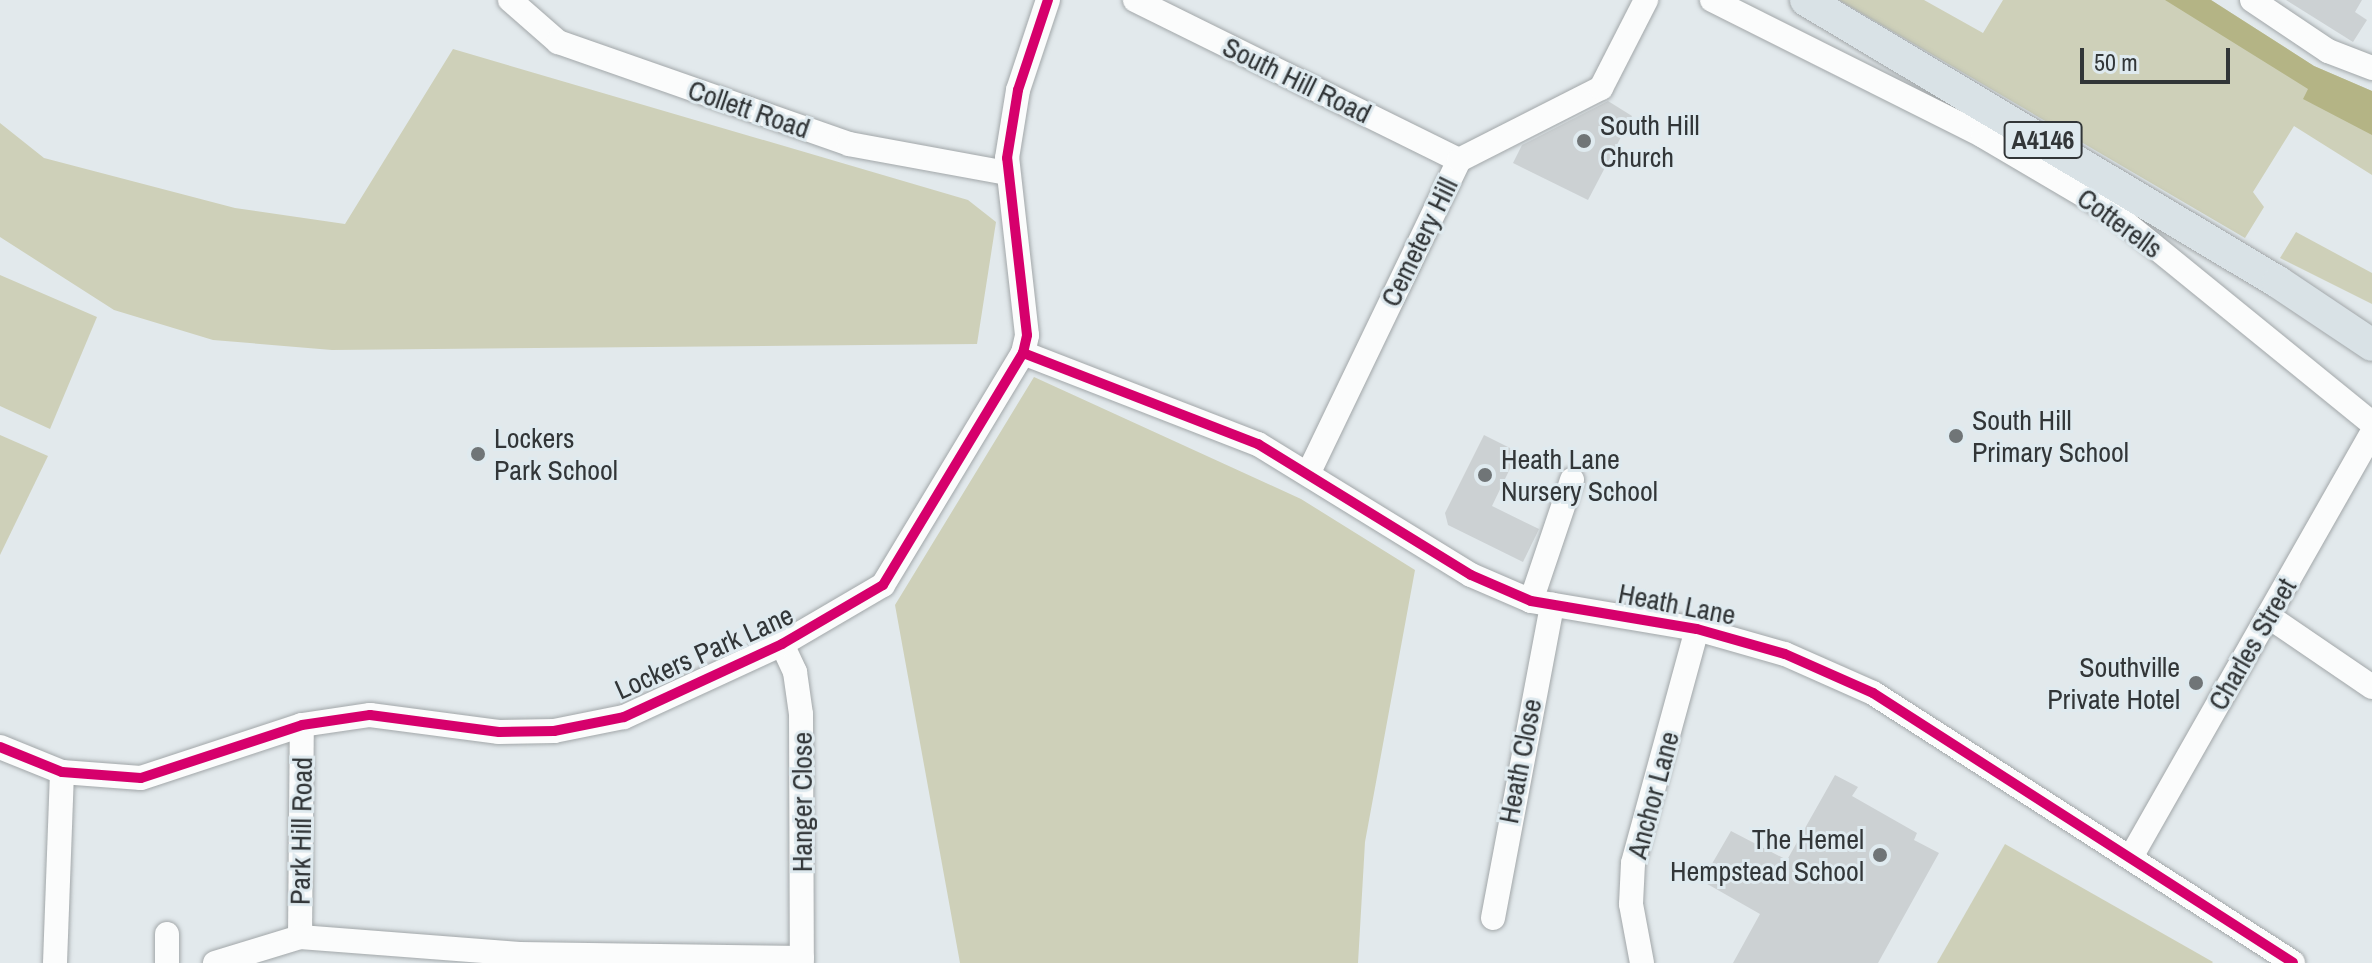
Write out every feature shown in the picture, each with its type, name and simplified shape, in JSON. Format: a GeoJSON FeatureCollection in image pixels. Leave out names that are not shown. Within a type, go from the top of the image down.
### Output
{"type":"FeatureCollection","features":[{"type":"Feature","properties":{"kind":"main road","name":"A4146"},"geometry":{"type":"LineString","coordinates":[[1806,0],[2278,282],[2372,345]]}},
{"type":"Feature","properties":{"kind":"main road","name":"A4146"},"geometry":{"type":"LineString","coordinates":[[2278,282],[2372,323]]}},
{"type":"Feature","properties":{"kind":"street","name":"Collett Road"},"geometry":{"type":"LineString","coordinates":[[510,0],[558,42],[834,139],[1007,173]]}},
{"type":"Feature","properties":{"kind":"street","name":"Lockers Park Lane"},"geometry":{"type":"LineString","coordinates":[[0,747],[62,772],[141,778],[302,725],[370,715],[499,732],[554,731],[624,717],[782,644],[883,585],[1023,353],[1027,335],[1007,173],[1018,90],[1048,0]]}},
{"type":"Feature","properties":{"kind":"street","name":"South Hill Road"},"geometry":{"type":"LineString","coordinates":[[1135,0],[1459,160]]}},
{"type":"Feature","properties":{"kind":"street","name":"Cemetery Hill"},"geometry":{"type":"LineString","coordinates":[[1309,472],[1459,160],[1601,88],[1646,0]]}},
{"type":"Feature","properties":{"kind":"street","name":"Cotterells"},"geometry":{"type":"LineString","coordinates":[[1712,0],[1983,136],[2112,212],[2372,423]]}},
{"type":"Feature","properties":{"kind":"street"},"geometry":{"type":"LineString","coordinates":[[2252,0],[2328,51],[2372,68]]}},
{"type":"Feature","properties":{"kind":"street","name":"Heath Lane"},"geometry":{"type":"LineString","coordinates":[[1023,353],[1258,444],[1309,472],[1471,575],[1542,603],[1697,629],[1785,654],[1873,693],[2293,963]]}},
{"type":"Feature","properties":{"kind":"street","name":"Charles Street"},"geometry":{"type":"LineString","coordinates":[[2131,857],[2372,432]]}},
{"type":"Feature","properties":{"kind":"street","name":"Heath Close"},"geometry":{"type":"LineString","coordinates":[[1493,918],[1542,603],[1572,480]]}},
{"type":"Feature","properties":{"kind":"street"},"geometry":{"type":"LineString","coordinates":[[2268,616],[2372,687]]}},
{"type":"Feature","properties":{"kind":"street","name":"Anchor Lane"},"geometry":{"type":"LineString","coordinates":[[1642,963],[1631,904],[1633,863],[1697,629]]}},
{"type":"Feature","properties":{"kind":"street","name":"Hanger Close"},"geometry":{"type":"LineString","coordinates":[[782,644],[795,672],[801,714],[802,960]]}},
{"type":"Feature","properties":{"kind":"street","name":"Park Hill Road"},"geometry":{"type":"LineString","coordinates":[[300,937],[302,725]]}},
{"type":"Feature","properties":{"kind":"street"},"geometry":{"type":"LineString","coordinates":[[55,963],[62,772]]}},
{"type":"Feature","properties":{"kind":"street"},"geometry":{"type":"LineString","coordinates":[[167,934],[167,963]]}},
{"type":"Feature","properties":{"kind":"street","name":"Park Hill Road"},"geometry":{"type":"LineString","coordinates":[[215,963],[300,937],[519,954],[802,960]]}},
{"type":"Feature","properties":{"kind":"shaded area"},"geometry":{"type":"Polygon","coordinates":[[[1839,0],[1924,0],[1983,33],[2003,0],[2211,0],[2314,66],[2372,91],[2372,175],[2294,126],[2253,192],[2264,207],[2245,238],[1839,0]]]}},
{"type":"Feature","properties":{"kind":"shaded area"},"geometry":{"type":"Polygon","coordinates":[[[2165,0],[2211,0],[2314,66],[2372,91],[2372,135],[2303,99],[2308,89],[2165,0]]]}},
{"type":"Feature","properties":{"kind":"shaded area"},"geometry":{"type":"Polygon","coordinates":[[[453,49],[968,200],[996,222],[977,344],[332,350],[213,340],[114,310],[0,237],[0,123],[44,158],[235,208],[345,224],[453,49]]]}},
{"type":"Feature","properties":{"kind":"shaded area"},"geometry":{"type":"Polygon","coordinates":[[[2296,232],[2372,273],[2372,304],[2280,258],[2296,232]]]}},
{"type":"Feature","properties":{"kind":"shaded area"},"geometry":{"type":"Polygon","coordinates":[[[0,275],[97,317],[50,429],[0,406],[0,275]]]}},
{"type":"Feature","properties":{"kind":"shaded area"},"geometry":{"type":"Polygon","coordinates":[[[1034,377],[1301,499],[1415,570],[1365,842],[1358,963],[960,963],[895,605],[1034,377]]]}},
{"type":"Feature","properties":{"kind":"shaded area"},"geometry":{"type":"Polygon","coordinates":[[[0,435],[48,456],[0,555],[0,435]]]}},
{"type":"Feature","properties":{"kind":"shaded area"},"geometry":{"type":"Polygon","coordinates":[[[2005,844],[2213,962],[1937,963],[2005,844]]]}},
{"type":"Feature","properties":{"kind":"building"},"geometry":{"type":"Polygon","coordinates":[[[2286,0],[2362,0],[2355,12],[2367,20],[2353,42],[2286,0]]]}},
{"type":"Feature","properties":{"kind":"building"},"geometry":{"type":"Polygon","coordinates":[[[1608,101],[1632,116],[1588,200],[1513,163],[1522,145],[1608,101]]]}},
{"type":"Feature","properties":{"kind":"building","name":"Heath Lane Nursery School"},"geometry":{"type":"Polygon","coordinates":[[[1484,435],[1518,452],[1492,506],[1539,529],[1523,562],[1448,525],[1445,513],[1484,435]]]}},
{"type":"Feature","properties":{"kind":"building","name":"The Hemel Hempstead School"},"geometry":{"type":"Polygon","coordinates":[[[1835,775],[1858,787],[1852,796],[1917,833],[1914,840],[1939,853],[1878,963],[1733,963],[1760,914],[1702,881],[1731,831],[1787,860],[1835,775]]]}},
{"type":"Feature","properties":{"kind":"cycle path"},"geometry":{"type":"LineString","coordinates":[[0,747],[62,772],[141,778],[302,725],[370,715],[499,732],[554,731],[624,717],[782,644],[883,585],[1023,353],[1027,335],[1007,158],[1018,90],[1048,0]]}},
{"type":"Feature","properties":{"kind":"cycle path"},"geometry":{"type":"LineString","coordinates":[[1023,353],[1258,444],[1471,575],[1531,601],[1697,629],[1785,654],[1873,693],[2293,963]]}},
{"type":"Feature","properties":{"kind":"place","name":"South Hill Church"},"geometry":{"type":"Point","coordinates":[1584,141]}},
{"type":"Feature","properties":{"kind":"place","name":"South Hill Primary School"},"geometry":{"type":"Point","coordinates":[1956,436]}},
{"type":"Feature","properties":{"kind":"place","name":"Lockers Park School"},"geometry":{"type":"Point","coordinates":[478,454]}},
{"type":"Feature","properties":{"kind":"place","name":"Heath Lane Nursery School"},"geometry":{"type":"Point","coordinates":[1485,475]}},
{"type":"Feature","properties":{"kind":"place","name":"Southville Private Hotel"},"geometry":{"type":"Point","coordinates":[2196,683]}},
{"type":"Feature","properties":{"kind":"place","name":"The Hemel Hempstead School"},"geometry":{"type":"Point","coordinates":[1880,855]}}]}
